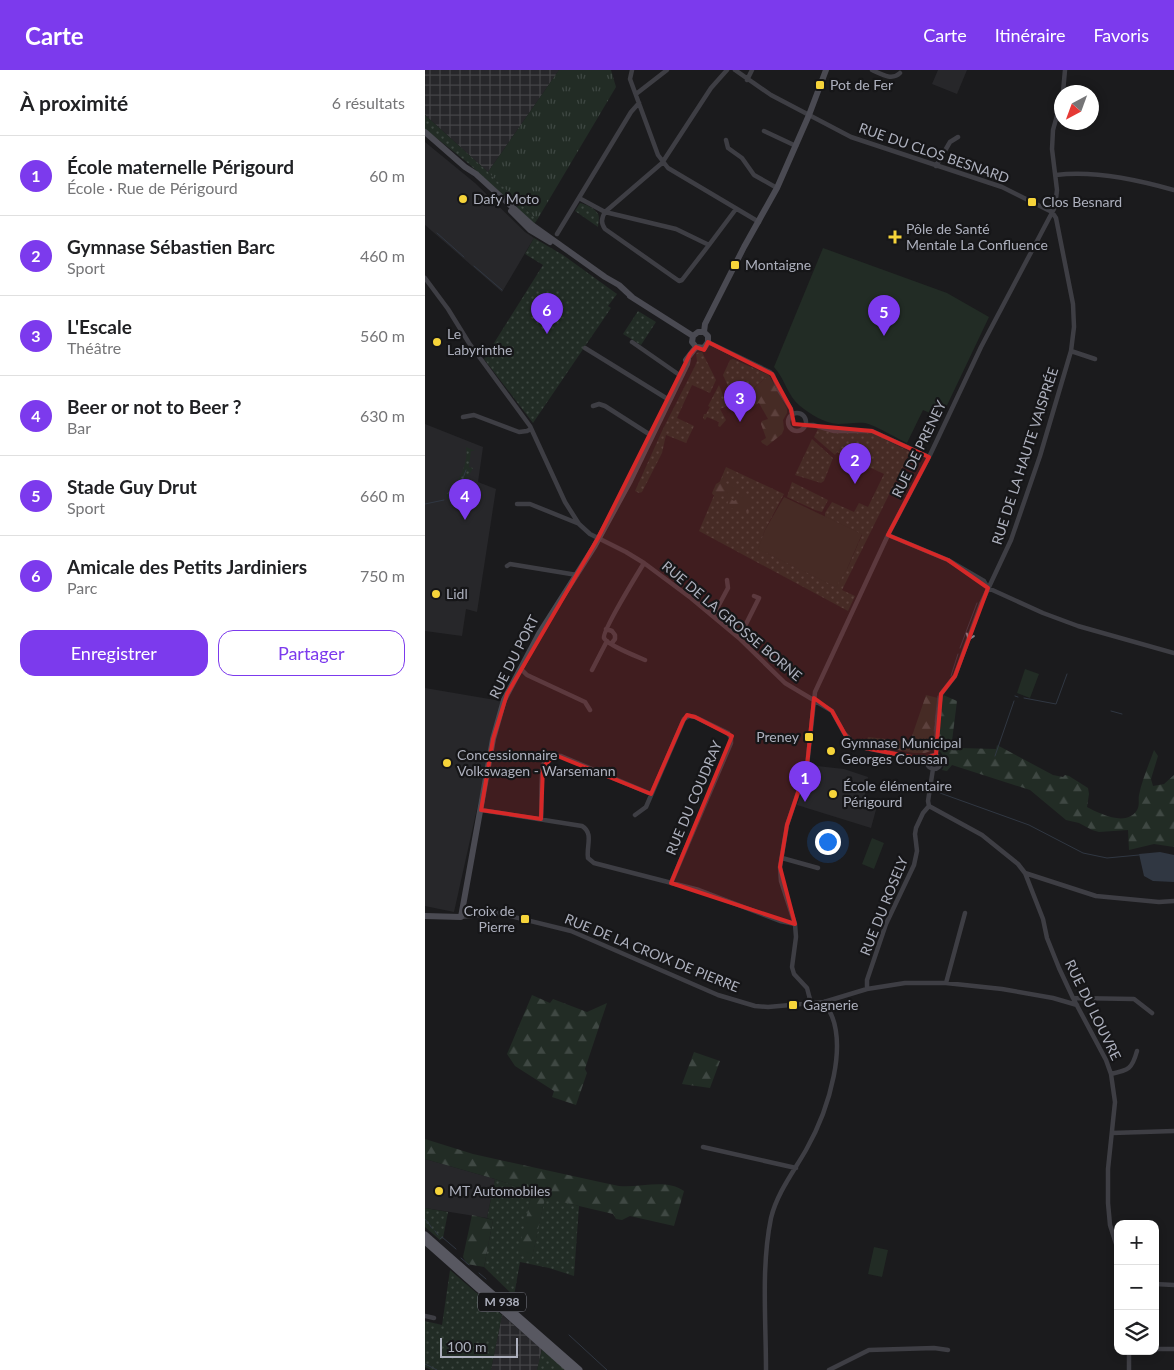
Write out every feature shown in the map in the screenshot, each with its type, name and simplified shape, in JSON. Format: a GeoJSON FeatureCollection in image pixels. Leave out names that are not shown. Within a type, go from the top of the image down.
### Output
{"type":"FeatureCollection","features":[{"type":"Feature","properties":{"kind":"main road","name":"M 938"},"geometry":{"type":"LineString","coordinates":[[425,1235],[579,1370]]}},
{"type":"Feature","properties":{"kind":"main road","name":"M 938"},"geometry":{"type":"LineString","coordinates":[[425,1241],[570,1370]]}},
{"type":"Feature","properties":{"kind":"street"},"geometry":{"type":"LineString","coordinates":[[632,70],[629,77],[662,163],[759,222]]}},
{"type":"Feature","properties":{"kind":"street"},"geometry":{"type":"LineString","coordinates":[[636,94],[667,70]]}},
{"type":"Feature","properties":{"kind":"street"},"geometry":{"type":"LineString","coordinates":[[727,70],[711,88],[662,163],[605,212],[602,224],[605,229],[679,281],[682,280],[736,209]]}},
{"type":"Feature","properties":{"kind":"street","name":"RUE DU CLOS BESNARD"},"geometry":{"type":"LineString","coordinates":[[735,70],[771,95],[851,137],[1002,187],[1052,212]]}},
{"type":"Feature","properties":{"kind":"street"},"geometry":{"type":"LineString","coordinates":[[747,80],[751,70]]}},
{"type":"Feature","properties":{"kind":"street"},"geometry":{"type":"LineString","coordinates":[[703,332],[705,324],[735,265],[777,188],[809,115],[826,70]]}},
{"type":"Feature","properties":{"kind":"street"},"geometry":{"type":"LineString","coordinates":[[872,70],[891,77],[897,76],[900,73]]}},
{"type":"Feature","properties":{"kind":"street"},"geometry":{"type":"LineString","coordinates":[[1064,85],[1065,70]]}},
{"type":"Feature","properties":{"kind":"street"},"geometry":{"type":"LineString","coordinates":[[557,234],[631,112],[639,103]]}},
{"type":"Feature","properties":{"kind":"street"},"geometry":{"type":"LineString","coordinates":[[1052,212],[1057,190],[1052,149],[1054,126]]}},
{"type":"Feature","properties":{"kind":"street"},"geometry":{"type":"LineString","coordinates":[[425,132],[465,167],[476,174],[530,230],[560,246],[617,284],[632,297],[693,336]]}},
{"type":"Feature","properties":{"kind":"street"},"geometry":{"type":"LineString","coordinates":[[764,132],[796,146]]}},
{"type":"Feature","properties":{"kind":"street"},"geometry":{"type":"LineString","coordinates":[[936,166],[949,142],[958,137]]}},
{"type":"Feature","properties":{"kind":"street"},"geometry":{"type":"LineString","coordinates":[[726,140],[729,148],[742,158],[754,175],[777,188]]}},
{"type":"Feature","properties":{"kind":"street"},"geometry":{"type":"LineString","coordinates":[[1056,175],[1075,173],[1121,178],[1174,190]]}},
{"type":"Feature","properties":{"kind":"street"},"geometry":{"type":"LineString","coordinates":[[579,198],[605,212],[676,229],[709,245]]}},
{"type":"Feature","properties":{"kind":"street","name":"RUE DE LA HAUTE VAISPRÉE"},"geometry":{"type":"LineString","coordinates":[[936,755],[937,724],[941,694],[955,676],[988,588],[1004,558],[1023,509],[1071,351],[1073,304],[1059,228],[1052,212]]}},
{"type":"Feature","properties":{"kind":"street","name":"RUE DE PRENEY"},"geometry":{"type":"LineString","coordinates":[[811,1003],[807,988],[794,974],[792,967],[796,936],[795,924],[781,881],[781,858],[787,825],[807,766],[815,692],[888,535],[929,457],[984,340],[1052,212]]}},
{"type":"Feature","properties":{"kind":"street","name":"RUE DE LA GROSSE BORNE"},"geometry":{"type":"LineString","coordinates":[[425,278],[448,309],[469,343],[531,428],[565,502],[579,524],[598,538],[626,552],[644,564],[713,616],[739,638],[785,683],[832,711],[844,733],[855,744],[865,748],[928,759]]}},
{"type":"Feature","properties":{"kind":"street"},"geometry":{"type":"LineString","coordinates":[[698,332],[703,332],[708,336],[709,342],[704,348],[696,347],[692,342],[693,336],[698,332]]}},
{"type":"Feature","properties":{"kind":"street"},"geometry":{"type":"LineString","coordinates":[[632,342],[678,374]]}},
{"type":"Feature","properties":{"kind":"street"},"geometry":{"type":"LineString","coordinates":[[709,342],[772,374],[791,409],[792,415],[789,423],[791,428],[800,430],[806,424]]}},
{"type":"Feature","properties":{"kind":"street"},"geometry":{"type":"LineString","coordinates":[[650,435],[678,374],[696,347]]}},
{"type":"Feature","properties":{"kind":"street"},"geometry":{"type":"LineString","coordinates":[[585,348],[666,398]]}},
{"type":"Feature","properties":{"kind":"street"},"geometry":{"type":"LineString","coordinates":[[1071,351],[1095,359]]}},
{"type":"Feature","properties":{"kind":"street"},"geometry":{"type":"LineString","coordinates":[[650,435],[688,359]]}},
{"type":"Feature","properties":{"kind":"street"},"geometry":{"type":"LineString","coordinates":[[593,406],[599,404],[605,406],[650,435]]}},
{"type":"Feature","properties":{"kind":"street"},"geometry":{"type":"LineString","coordinates":[[792,415],[797,413],[803,414],[806,424]]}},
{"type":"Feature","properties":{"kind":"street"},"geometry":{"type":"LineString","coordinates":[[463,417],[473,415],[519,432],[527,432],[531,428]]}},
{"type":"Feature","properties":{"kind":"street"},"geometry":{"type":"LineString","coordinates":[[806,424],[834,431],[872,431],[929,457]]}},
{"type":"Feature","properties":{"kind":"street","name":"RUE DU PORT"},"geometry":{"type":"LineString","coordinates":[[461,917],[493,739],[507,694],[552,612],[577,575],[598,538],[625,488],[626,479],[650,435]]}},
{"type":"Feature","properties":{"kind":"street"},"geometry":{"type":"LineString","coordinates":[[517,504],[530,504],[579,524]]}},
{"type":"Feature","properties":{"kind":"street"},"geometry":{"type":"LineString","coordinates":[[888,535],[947,560],[984,581],[988,588],[1043,613],[1078,626],[1174,653]]}},
{"type":"Feature","properties":{"kind":"street"},"geometry":{"type":"LineString","coordinates":[[507,566],[510,564],[577,575]]}},
{"type":"Feature","properties":{"kind":"street"},"geometry":{"type":"LineString","coordinates":[[644,564],[606,629],[604,636],[609,643],[645,660]]}},
{"type":"Feature","properties":{"kind":"street"},"geometry":{"type":"LineString","coordinates":[[713,616],[728,588],[727,580]]}},
{"type":"Feature","properties":{"kind":"street"},"geometry":{"type":"LineString","coordinates":[[739,638],[759,598],[754,596]]}},
{"type":"Feature","properties":{"kind":"street"},"geometry":{"type":"LineString","coordinates":[[591,670],[609,643],[615,639],[612,631],[606,629]]}},
{"type":"Feature","properties":{"kind":"street"},"geometry":{"type":"LineString","coordinates":[[521,669],[527,675],[585,702],[590,710]]}},
{"type":"Feature","properties":{"kind":"street","name":"RUE DU COUDRAY"},"geometry":{"type":"LineString","coordinates":[[635,815],[646,807],[684,719],[689,716],[695,717],[726,730],[730,734],[731,743],[671,883]]}},
{"type":"Feature","properties":{"kind":"street"},"geometry":{"type":"LineString","coordinates":[[541,819],[543,767],[547,759],[555,755],[651,794]]}},
{"type":"Feature","properties":{"kind":"street"},"geometry":{"type":"LineString","coordinates":[[936,755],[940,758],[941,762],[937,768],[933,769],[928,765],[928,759],[930,756],[936,755]]}},
{"type":"Feature","properties":{"kind":"street"},"geometry":{"type":"LineString","coordinates":[[933,769],[928,801],[929,806],[982,835],[1018,864],[1025,873],[1096,896],[1159,902],[1174,901]]}},
{"type":"Feature","properties":{"kind":"street","name":"RUE DU ROSELY"},"geometry":{"type":"LineString","coordinates":[[867,989],[867,980],[886,924],[915,865],[917,851],[916,828],[920,818],[929,806]]}},
{"type":"Feature","properties":{"kind":"street"},"geometry":{"type":"LineString","coordinates":[[481,810],[579,825],[586,828],[589,835],[587,855],[591,862],[699,890],[781,921],[795,924]]}},
{"type":"Feature","properties":{"kind":"street"},"geometry":{"type":"LineString","coordinates":[[781,858],[819,868]]}},
{"type":"Feature","properties":{"kind":"street","name":"RUE DU LOUVRE"},"geometry":{"type":"LineString","coordinates":[[1025,873],[1043,919],[1047,938],[1073,998],[1092,1032],[1111,1074],[1115,1102],[1108,1169],[1108,1203],[1110,1225],[1114,1238]]}},
{"type":"Feature","properties":{"kind":"street","name":"RUE DE LA CROIX DE PIERRE"},"geometry":{"type":"LineString","coordinates":[[425,916],[461,917],[499,913],[571,931],[654,968],[746,1004],[768,1007],[824,1002],[867,989],[905,983],[946,983],[1010,990],[1053,998],[1077,1005]]}},
{"type":"Feature","properties":{"kind":"street"},"geometry":{"type":"LineString","coordinates":[[946,983],[965,913]]}},
{"type":"Feature","properties":{"kind":"street"},"geometry":{"type":"LineString","coordinates":[[1073,998],[1134,999],[1151,1013]]}},
{"type":"Feature","properties":{"kind":"street"},"geometry":{"type":"LineString","coordinates":[[765,1370],[766,1271],[771,1222],[779,1199],[812,1138],[825,1108],[833,1079],[837,1043],[832,1015],[824,1002]]}},
{"type":"Feature","properties":{"kind":"street"},"geometry":{"type":"LineString","coordinates":[[1111,1074],[1129,1069],[1134,1063],[1137,1051]]}},
{"type":"Feature","properties":{"kind":"street"},"geometry":{"type":"LineString","coordinates":[[1112,1133],[1174,1131]]}},
{"type":"Feature","properties":{"kind":"street"},"geometry":{"type":"LineString","coordinates":[[703,1147],[795,1168]]}},
{"type":"Feature","properties":{"kind":"street"},"geometry":{"type":"LineString","coordinates":[[1159,1284],[1174,1284]]}},
{"type":"Feature","properties":{"kind":"street"},"geometry":{"type":"LineString","coordinates":[[425,1316],[434,1318]]}},
{"type":"Feature","properties":{"kind":"street"},"geometry":{"type":"LineString","coordinates":[[829,1370],[869,1350],[934,1348],[948,1350]]}},
{"type":"Feature","properties":{"kind":"street"},"geometry":{"type":"LineString","coordinates":[[1159,1349],[1174,1349]]}},
{"type":"Feature","properties":{"kind":"street"},"geometry":{"type":"LineString","coordinates":[[1129,1355],[1129,1370]]}},
{"type":"Feature","properties":{"kind":"highlighted area"},"geometry":{"type":"Polygon","coordinates":[[[708,342],[772,374],[791,409],[794,424],[872,431],[929,457],[888,535],[948,560],[988,588],[955,676],[941,694],[936,755],[921,759],[860,747],[847,738],[832,711],[814,698],[807,766],[787,825],[780,867],[795,924],[671,883],[732,736],[695,717],[687,715],[683,721],[651,794],[555,755],[543,767],[541,819],[481,810],[493,739],[507,694],[598,538],[690,354],[696,347],[704,350],[708,342]]]}},
{"type":"Feature","properties":{"kind":"shaded area"},"geometry":{"type":"Polygon","coordinates":[[[425,70],[559,70],[488,172],[425,115],[425,70]]]}},
{"type":"Feature","properties":{"kind":"shaded area"},"geometry":{"type":"Polygon","coordinates":[[[938,70],[967,70],[957,94],[932,84],[938,70]]]}},
{"type":"Feature","properties":{"kind":"shaded area"},"geometry":{"type":"Polygon","coordinates":[[[425,142],[475,183],[525,232],[534,238],[502,292],[425,225],[425,142]]]}},
{"type":"Feature","properties":{"kind":"shaded area"},"geometry":{"type":"Polygon","coordinates":[[[425,424],[483,447],[478,482],[496,489],[477,612],[466,609],[462,636],[425,631],[425,424]]]}},
{"type":"Feature","properties":{"kind":"shaded area"},"geometry":{"type":"Polygon","coordinates":[[[425,688],[501,701],[454,912],[425,906],[425,688]]]}},
{"type":"Feature","properties":{"kind":"shaded area","name":"École élémentaire Périgourd"},"geometry":{"type":"Polygon","coordinates":[[[817,766],[844,769],[868,777],[864,800],[877,806],[871,828],[797,805],[804,786],[808,787],[817,766]]]}},
{"type":"Feature","properties":{"kind":"shaded area"},"geometry":{"type":"Polygon","coordinates":[[[1160,852],[1174,855],[1174,882],[1153,881],[1144,876],[1139,854],[1160,852]]]}},
{"type":"Feature","properties":{"kind":"shaded area"},"geometry":{"type":"Polygon","coordinates":[[[425,1159],[495,1179],[487,1218],[425,1208],[425,1159]]]}},
{"type":"Feature","properties":{"kind":"shaded area"},"geometry":{"type":"Polygon","coordinates":[[[502,1315],[542,1349],[537,1370],[491,1370],[502,1315]]]}},
{"type":"Feature","properties":{"kind":"green space"},"geometry":{"type":"Polygon","coordinates":[[[559,70],[611,70],[616,87],[537,220],[488,172],[559,70]]]}},
{"type":"Feature","properties":{"kind":"green space"},"geometry":{"type":"Polygon","coordinates":[[[425,115],[488,172],[537,220],[534,224],[468,163],[425,129],[425,115]]]}},
{"type":"Feature","properties":{"kind":"green space"},"geometry":{"type":"Polygon","coordinates":[[[580,203],[597,212],[599,217],[598,227],[575,211],[580,203]]]}},
{"type":"Feature","properties":{"kind":"green space"},"geometry":{"type":"Polygon","coordinates":[[[534,238],[563,255],[617,294],[608,306],[611,308],[533,423],[484,359],[543,265],[525,254],[534,238]]]}},
{"type":"Feature","properties":{"kind":"green space"},"geometry":{"type":"Polygon","coordinates":[[[823,248],[947,293],[989,317],[941,418],[923,410],[907,443],[869,424],[838,424],[822,420],[813,415],[796,402],[774,367],[823,248]]]}},
{"type":"Feature","properties":{"kind":"green space"},"geometry":{"type":"Polygon","coordinates":[[[638,311],[656,322],[641,345],[623,334],[638,311]]]}},
{"type":"Feature","properties":{"kind":"green space"},"geometry":{"type":"Polygon","coordinates":[[[702,352],[716,380],[710,393],[692,385],[677,418],[694,426],[686,443],[666,435],[662,453],[642,492],[639,493],[635,491],[662,431],[695,366],[697,361],[696,353],[702,352]]]}},
{"type":"Feature","properties":{"kind":"green space"},"geometry":{"type":"Polygon","coordinates":[[[733,359],[769,375],[738,401],[735,396],[733,397],[723,375],[730,360],[733,359]]]}},
{"type":"Feature","properties":{"kind":"green space"},"geometry":{"type":"Polygon","coordinates":[[[769,375],[787,409],[787,413],[783,420],[784,429],[782,434],[767,446],[761,441],[766,438],[761,424],[762,421],[768,419],[759,403],[753,406],[746,395],[769,375]]]}},
{"type":"Feature","properties":{"kind":"green space"},"geometry":{"type":"Polygon","coordinates":[[[719,385],[727,406],[720,409],[726,420],[720,427],[718,426],[719,422],[707,417],[705,420],[703,418],[719,385]]]}},
{"type":"Feature","properties":{"kind":"green space"},"geometry":{"type":"Polygon","coordinates":[[[818,429],[838,433],[872,433],[910,452],[842,590],[855,596],[848,611],[699,531],[726,467],[784,494],[765,530],[759,549],[847,569],[862,535],[825,517],[825,513],[832,502],[854,512],[859,503],[868,507],[884,474],[837,452],[835,455],[814,437],[818,429]]]}},
{"type":"Feature","properties":{"kind":"green space"},"geometry":{"type":"Polygon","coordinates":[[[812,439],[833,458],[824,481],[821,483],[795,475],[812,439]]]}},
{"type":"Feature","properties":{"kind":"green space"},"geometry":{"type":"Polygon","coordinates":[[[466,447],[475,451],[471,451],[469,467],[473,468],[460,492],[456,493],[454,504],[452,505],[446,495],[462,473],[466,460],[466,447]]]}},
{"type":"Feature","properties":{"kind":"green space"},"geometry":{"type":"Polygon","coordinates":[[[727,469],[725,481],[728,486],[733,485],[736,491],[725,495],[713,495],[716,484],[721,481],[727,469]]]}},
{"type":"Feature","properties":{"kind":"green space"},"geometry":{"type":"Polygon","coordinates":[[[792,482],[828,500],[822,512],[787,497],[792,482]]]}},
{"type":"Feature","properties":{"kind":"green space"},"geometry":{"type":"Polygon","coordinates":[[[746,495],[750,497],[750,511],[747,512],[743,509],[737,511],[727,506],[729,498],[734,501],[746,495]]]}},
{"type":"Feature","properties":{"kind":"green space"},"geometry":{"type":"Polygon","coordinates":[[[784,497],[862,534],[847,569],[836,587],[758,549],[765,530],[784,497]]]}},
{"type":"Feature","properties":{"kind":"green space"},"geometry":{"type":"Polygon","coordinates":[[[1025,669],[1039,674],[1030,698],[1017,693],[1025,669]]]}},
{"type":"Feature","properties":{"kind":"green space"},"geometry":{"type":"Polygon","coordinates":[[[941,694],[957,701],[952,741],[955,746],[960,748],[996,749],[997,745],[1053,775],[1069,776],[1088,788],[1087,807],[1113,818],[1127,818],[1137,810],[1142,784],[1154,750],[1158,756],[1151,779],[1153,786],[1164,784],[1174,775],[1174,847],[1154,844],[1129,850],[1128,830],[1099,832],[1092,830],[1079,823],[1066,820],[1030,790],[952,765],[947,771],[942,770],[944,758],[936,749],[925,753],[914,753],[866,744],[868,737],[910,742],[926,695],[938,698],[941,694]]]}},
{"type":"Feature","properties":{"kind":"green space"},"geometry":{"type":"Polygon","coordinates":[[[872,838],[884,843],[874,869],[862,864],[872,838]]]}},
{"type":"Feature","properties":{"kind":"green space"},"geometry":{"type":"Polygon","coordinates":[[[532,995],[550,1003],[553,999],[587,1012],[607,1003],[585,1069],[587,1073],[576,1105],[552,1097],[554,1091],[515,1066],[507,1054],[532,995]]]}},
{"type":"Feature","properties":{"kind":"green space"},"geometry":{"type":"Polygon","coordinates":[[[694,1052],[720,1061],[710,1088],[682,1084],[694,1052]]]}},
{"type":"Feature","properties":{"kind":"green space"},"geometry":{"type":"Polygon","coordinates":[[[425,1139],[473,1154],[617,1186],[661,1184],[677,1187],[684,1191],[674,1226],[630,1216],[622,1220],[616,1219],[613,1214],[545,1198],[532,1258],[518,1255],[532,1192],[495,1179],[425,1159],[425,1139]]]}},
{"type":"Feature","properties":{"kind":"green space"},"geometry":{"type":"Polygon","coordinates":[[[495,1179],[532,1192],[519,1255],[532,1257],[545,1197],[579,1206],[574,1276],[520,1262],[514,1296],[484,1267],[493,1220],[487,1218],[495,1179]]]}},
{"type":"Feature","properties":{"kind":"green space"},"geometry":{"type":"Polygon","coordinates":[[[425,1208],[448,1212],[443,1238],[440,1240],[425,1227],[425,1208]]]}},
{"type":"Feature","properties":{"kind":"green space"},"geometry":{"type":"Polygon","coordinates":[[[472,1215],[493,1220],[484,1267],[467,1264],[463,1257],[472,1215]]]}},
{"type":"Feature","properties":{"kind":"green space"},"geometry":{"type":"Polygon","coordinates":[[[874,1247],[888,1250],[882,1277],[868,1274],[874,1247]]]}},
{"type":"Feature","properties":{"kind":"green space"},"geometry":{"type":"Polygon","coordinates":[[[450,1270],[502,1315],[491,1370],[431,1370],[425,1367],[425,1321],[442,1325],[450,1270]]]}},
{"type":"Feature","properties":{"kind":"green space"},"geometry":{"type":"Polygon","coordinates":[[[542,1349],[565,1370],[537,1370],[542,1349]]]}},
{"type":"Feature","properties":{"kind":"waterway"},"geometry":{"type":"LineString","coordinates":[[437,233],[464,257]]}},
{"type":"Feature","properties":{"kind":"waterway"},"geometry":{"type":"LineString","coordinates":[[474,266],[502,290]]}},
{"type":"Feature","properties":{"kind":"waterway"},"geometry":{"type":"LineString","coordinates":[[449,497],[462,481],[466,470]]}},
{"type":"Feature","properties":{"kind":"waterway"},"geometry":{"type":"LineString","coordinates":[[425,504],[444,500]]}},
{"type":"Feature","properties":{"kind":"waterway"},"geometry":{"type":"LineString","coordinates":[[960,648],[977,603]]}},
{"type":"Feature","properties":{"kind":"waterway"},"geometry":{"type":"LineString","coordinates":[[951,676],[958,654]]}},
{"type":"Feature","properties":{"kind":"waterway"},"geometry":{"type":"LineString","coordinates":[[1024,698],[1056,704],[1067,674]]}},
{"type":"Feature","properties":{"kind":"waterway"},"geometry":{"type":"LineString","coordinates":[[935,722],[938,696]]}},
{"type":"Feature","properties":{"kind":"waterway"},"geometry":{"type":"LineString","coordinates":[[995,756],[1014,701]]}},
{"type":"Feature","properties":{"kind":"waterway"},"geometry":{"type":"LineString","coordinates":[[1111,711],[1122,714]]}},
{"type":"Feature","properties":{"kind":"waterway"},"geometry":{"type":"LineString","coordinates":[[934,731],[935,726]]}},
{"type":"Feature","properties":{"kind":"waterway"},"geometry":{"type":"LineString","coordinates":[[940,793],[1029,825],[1083,853],[1107,858],[1139,855]]}},
{"type":"Feature","properties":{"kind":"waterway"},"geometry":{"type":"LineString","coordinates":[[425,1219],[432,1228]]}},
{"type":"Feature","properties":{"kind":"waterway"},"geometry":{"type":"LineString","coordinates":[[435,1231],[438,1235]]}},
{"type":"Feature","properties":{"kind":"waterway"},"geometry":{"type":"LineString","coordinates":[[440,1239],[442,1237],[456,1249]]}},
{"type":"Feature","properties":{"kind":"waterway"},"geometry":{"type":"LineString","coordinates":[[461,1258],[469,1265]]}},
{"type":"Feature","properties":{"kind":"waterway"},"geometry":{"type":"LineString","coordinates":[[479,1273],[486,1279]]}},
{"type":"Feature","properties":{"kind":"waterway"},"geometry":{"type":"LineString","coordinates":[[569,1335],[607,1370]]}},
{"type":"Feature","properties":{"kind":"waterway"},"geometry":{"type":"LineString","coordinates":[[425,1364],[437,1370]]}},
{"type":"Feature","properties":{"kind":"place","name":"Pot de Fer"},"geometry":{"type":"Point","coordinates":[820,85]}},
{"type":"Feature","properties":{"kind":"place","name":"Dafy Moto"},"geometry":{"type":"Point","coordinates":[463,199]}},
{"type":"Feature","properties":{"kind":"place","name":"Clos Besnard"},"geometry":{"type":"Point","coordinates":[1032,202]}},
{"type":"Feature","properties":{"kind":"place","name":"Pôle de Santé Mentale La Confluence"},"geometry":{"type":"Point","coordinates":[895,237]}},
{"type":"Feature","properties":{"kind":"place","name":"Montaigne"},"geometry":{"type":"Point","coordinates":[735,265]}},
{"type":"Feature","properties":{"kind":"place","name":"Amicale des Petits Jardiniers"},"geometry":{"type":"Point","coordinates":[547,334]}},
{"type":"Feature","properties":{"kind":"place","name":"Stade Guy Drut"},"geometry":{"type":"Point","coordinates":[884,336]}},
{"type":"Feature","properties":{"kind":"place","name":"Le Labyrinthe"},"geometry":{"type":"Point","coordinates":[437,342]}},
{"type":"Feature","properties":{"kind":"place","name":"L'Escale"},"geometry":{"type":"Point","coordinates":[740,422]}},
{"type":"Feature","properties":{"kind":"place","name":"Gymnase Sébastien Barc"},"geometry":{"type":"Point","coordinates":[855,484]}},
{"type":"Feature","properties":{"kind":"place","name":"Beer or not to Beer ?"},"geometry":{"type":"Point","coordinates":[465,520]}},
{"type":"Feature","properties":{"kind":"place","name":"Lidl"},"geometry":{"type":"Point","coordinates":[436,594]}},
{"type":"Feature","properties":{"kind":"place","name":"Preney"},"geometry":{"type":"Point","coordinates":[809,737]}},
{"type":"Feature","properties":{"kind":"place","name":"Gymnase Municipal Georges Coussan"},"geometry":{"type":"Point","coordinates":[831,751]}},
{"type":"Feature","properties":{"kind":"place","name":"Concessionnaire Volkswagen - Warsemann"},"geometry":{"type":"Point","coordinates":[447,763]}},
{"type":"Feature","properties":{"kind":"place","name":"École élémentaire Périgourd"},"geometry":{"type":"Point","coordinates":[833,794]}},
{"type":"Feature","properties":{"kind":"place","name":"École maternelle Périgourd"},"geometry":{"type":"Point","coordinates":[805,802]}},
{"type":"Feature","properties":{"kind":"place","name":"Croix de Pierre"},"geometry":{"type":"Point","coordinates":[525,919]}},
{"type":"Feature","properties":{"kind":"place","name":"Gagnerie"},"geometry":{"type":"Point","coordinates":[793,1005]}},
{"type":"Feature","properties":{"kind":"place","name":"MT Automobiles"},"geometry":{"type":"Point","coordinates":[439,1191]}}]}
